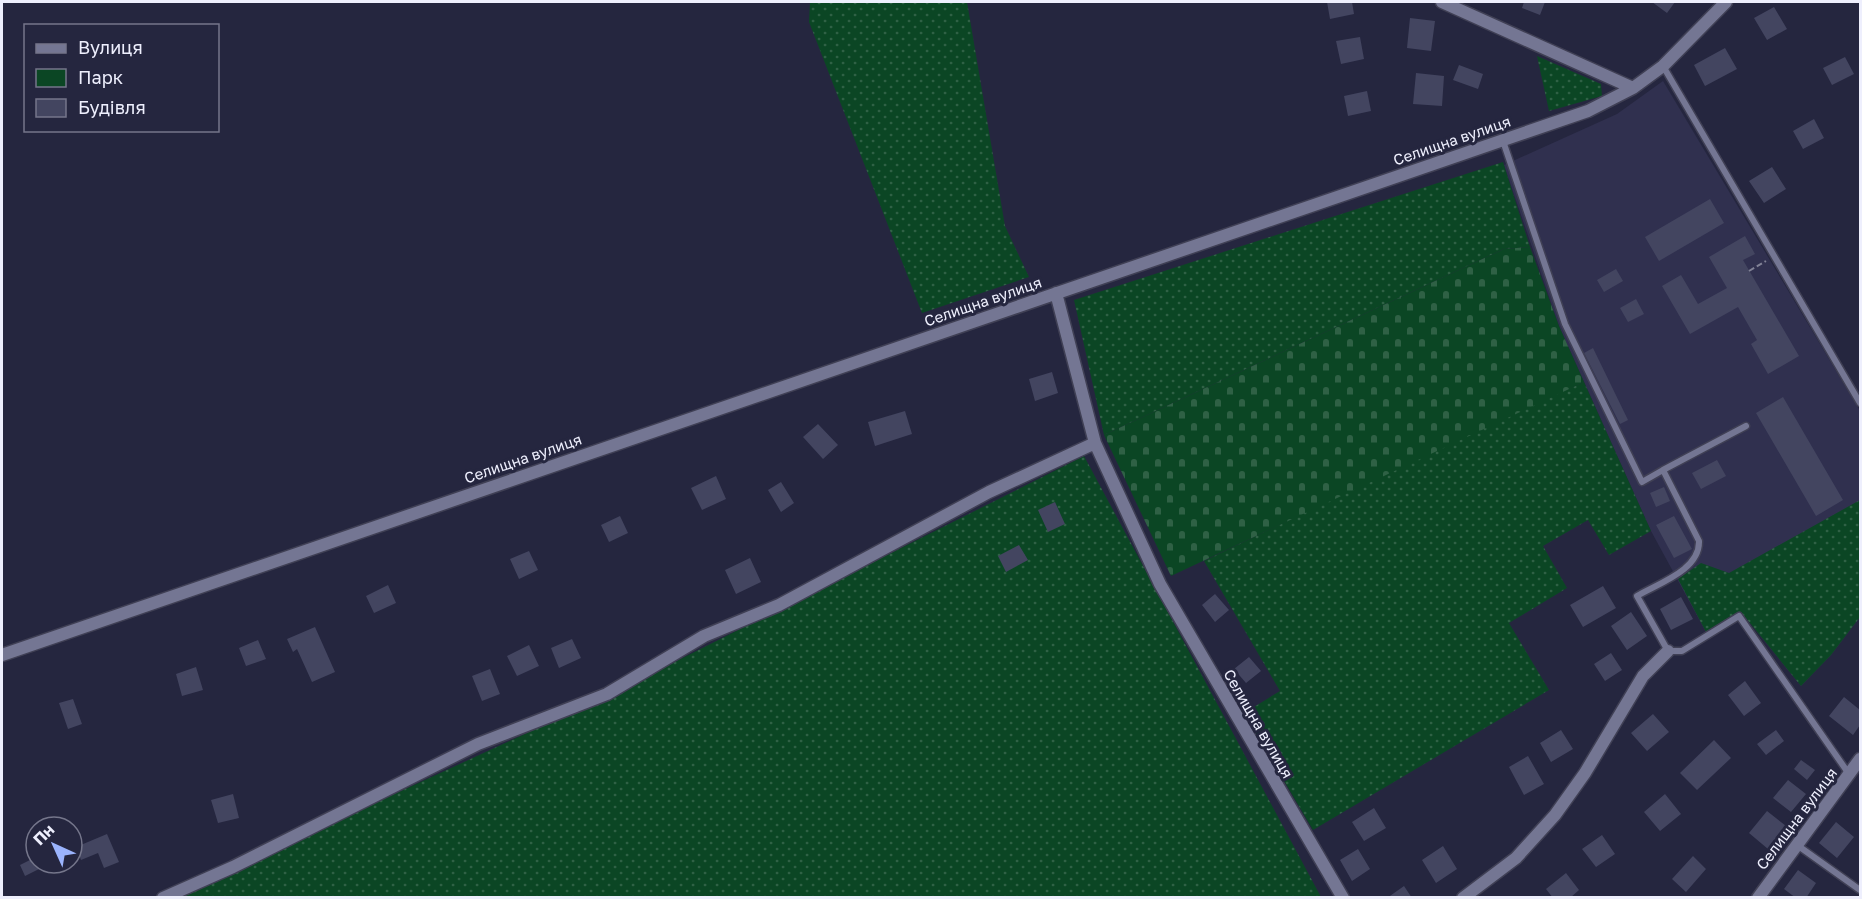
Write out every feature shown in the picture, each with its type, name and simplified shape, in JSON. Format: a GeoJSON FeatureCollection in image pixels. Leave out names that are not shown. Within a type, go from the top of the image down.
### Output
{"type":"FeatureCollection","features":[{"type":"Feature","properties":{"kind":"street"},"geometry":{"type":"LineString","coordinates":[[1442,2],[1634,88]]}},
{"type":"Feature","properties":{"kind":"street","name":"Селищна вулиця"},"geometry":{"type":"LineString","coordinates":[[2,655],[1588,111],[1634,88],[1663,66],[1726,2]]}},
{"type":"Feature","properties":{"kind":"street","name":"Селищна вулиця"},"geometry":{"type":"LineString","coordinates":[[1056,293],[1095,443],[1160,584],[1343,897]]}},
{"type":"Feature","properties":{"kind":"street"},"geometry":{"type":"LineString","coordinates":[[163,897],[233,867],[478,744],[607,694],[704,636],[779,605],[989,492],[1095,443]]}},
{"type":"Feature","properties":{"kind":"street"},"geometry":{"type":"LineString","coordinates":[[1463,897],[1516,858],[1555,815],[1585,773],[1643,676],[1668,651]]}},
{"type":"Feature","properties":{"kind":"street","name":"Селищна вулиця"},"geometry":{"type":"LineString","coordinates":[[1758,897],[1860,759]]}},
{"type":"Feature","properties":{"kind":"lane"},"geometry":{"type":"LineString","coordinates":[[1663,66],[1860,404]]}},
{"type":"Feature","properties":{"kind":"lane"},"geometry":{"type":"LineString","coordinates":[[1503,140],[1570,334],[1642,482],[1746,426]]}},
{"type":"Feature","properties":{"kind":"lane"},"geometry":{"type":"LineString","coordinates":[[1663,470],[1699,541],[1699,552],[1692,564],[1637,596],[1668,651],[1682,651],[1739,616],[1849,774]]}},
{"type":"Feature","properties":{"kind":"lane"},"geometry":{"type":"LineString","coordinates":[[1797,845],[1860,890]]}},
{"type":"Feature","properties":{"kind":"path"},"geometry":{"type":"LineString","coordinates":[[1749,271],[1773,257]]}},
{"type":"Feature","properties":{"kind":"shaded area"},"geometry":{"type":"Polygon","coordinates":[[[1663,81],[1860,411],[1860,617],[1831,655],[1801,686],[1741,612],[1706,632],[1651,531],[1559,326],[1504,165],[1617,114],[1663,81]]]}},
{"type":"Feature","properties":{"kind":"green space"},"geometry":{"type":"Polygon","coordinates":[[[810,2],[967,2],[1005,226],[1029,277],[922,313],[809,22],[810,2]]]}},
{"type":"Feature","properties":{"kind":"green space"},"geometry":{"type":"Polygon","coordinates":[[[1537,56],[1601,84],[1602,96],[1549,111],[1537,56]]]}},
{"type":"Feature","properties":{"kind":"green space"},"geometry":{"type":"Polygon","coordinates":[[[1503,162],[1530,247],[1504,249],[1104,435],[1074,300],[1503,162]]]}},
{"type":"Feature","properties":{"kind":"green space"},"geometry":{"type":"Polygon","coordinates":[[[1530,247],[1559,326],[1584,382],[1171,576],[1104,435],[1504,249],[1530,247]]]}},
{"type":"Feature","properties":{"kind":"green space"},"geometry":{"type":"Polygon","coordinates":[[[1584,382],[1651,531],[1609,555],[1588,520],[1543,546],[1567,588],[1509,623],[1549,690],[1313,830],[1244,713],[1280,691],[1204,561],[1489,424],[1584,382]]]}},
{"type":"Feature","properties":{"kind":"green space"},"geometry":{"type":"Polygon","coordinates":[[[1084,456],[1321,897],[169,898],[605,697],[1084,456]]]}},
{"type":"Feature","properties":{"kind":"green space"},"geometry":{"type":"Polygon","coordinates":[[[1860,500],[1860,617],[1831,655],[1801,686],[1741,612],[1706,632],[1678,579],[1701,563],[1729,573],[1860,500]]]}},
{"type":"Feature","properties":{"kind":"building"},"geometry":{"type":"Polygon","coordinates":[[[1327,2],[1352,2],[1354,14],[1330,19],[1327,2]]]}},
{"type":"Feature","properties":{"kind":"building"},"geometry":{"type":"Polygon","coordinates":[[[1524,2],[1545,2],[1540,15],[1522,8],[1524,2]]]}},
{"type":"Feature","properties":{"kind":"building"},"geometry":{"type":"Polygon","coordinates":[[[1652,2],[1675,2],[1667,13],[1652,2]]]}},
{"type":"Feature","properties":{"kind":"building"},"geometry":{"type":"Polygon","coordinates":[[[1774,7],[1787,29],[1767,40],[1754,18],[1774,7]]]}},
{"type":"Feature","properties":{"kind":"building"},"geometry":{"type":"Polygon","coordinates":[[[1410,18],[1435,21],[1431,51],[1407,48],[1410,18]]]}},
{"type":"Feature","properties":{"kind":"building"},"geometry":{"type":"Polygon","coordinates":[[[1360,37],[1364,59],[1341,64],[1336,41],[1360,37]]]}},
{"type":"Feature","properties":{"kind":"building"},"geometry":{"type":"Polygon","coordinates":[[[1725,48],[1737,69],[1705,86],[1694,65],[1725,48]]]}},
{"type":"Feature","properties":{"kind":"building"},"geometry":{"type":"Polygon","coordinates":[[[1845,57],[1854,74],[1832,85],[1823,68],[1845,57]]]}},
{"type":"Feature","properties":{"kind":"building"},"geometry":{"type":"Polygon","coordinates":[[[1459,65],[1483,74],[1478,89],[1453,80],[1459,65]]]}},
{"type":"Feature","properties":{"kind":"building"},"geometry":{"type":"Polygon","coordinates":[[[1416,73],[1444,76],[1442,106],[1413,104],[1416,73]]]}},
{"type":"Feature","properties":{"kind":"building"},"geometry":{"type":"Polygon","coordinates":[[[1367,91],[1371,111],[1348,116],[1344,96],[1367,91]]]}},
{"type":"Feature","properties":{"kind":"building"},"geometry":{"type":"Polygon","coordinates":[[[1814,119],[1824,138],[1803,149],[1793,131],[1814,119]]]}},
{"type":"Feature","properties":{"kind":"building"},"geometry":{"type":"Polygon","coordinates":[[[1772,167],[1786,189],[1764,203],[1749,181],[1772,167]]]}},
{"type":"Feature","properties":{"kind":"building"},"geometry":{"type":"Polygon","coordinates":[[[1710,199],[1724,223],[1659,261],[1645,237],[1710,199]]]}},
{"type":"Feature","properties":{"kind":"building"},"geometry":{"type":"Polygon","coordinates":[[[1745,236],[1755,254],[1743,260],[1799,356],[1768,374],[1751,344],[1757,340],[1738,307],[1690,334],[1662,286],[1681,275],[1698,304],[1727,288],[1709,257],[1745,236]]]}},
{"type":"Feature","properties":{"kind":"building"},"geometry":{"type":"Polygon","coordinates":[[[1616,269],[1623,281],[1604,292],[1597,280],[1616,269]]]}},
{"type":"Feature","properties":{"kind":"building"},"geometry":{"type":"Polygon","coordinates":[[[1636,299],[1644,314],[1628,322],[1620,308],[1636,299]]]}},
{"type":"Feature","properties":{"kind":"building"},"geometry":{"type":"Polygon","coordinates":[[[1593,348],[1628,420],[1620,424],[1584,353],[1593,348]]]}},
{"type":"Feature","properties":{"kind":"building"},"geometry":{"type":"Polygon","coordinates":[[[1052,372],[1058,393],[1035,401],[1029,379],[1052,372]]]}},
{"type":"Feature","properties":{"kind":"building"},"geometry":{"type":"Polygon","coordinates":[[[1783,397],[1843,500],[1816,516],[1756,413],[1783,397]]]}},
{"type":"Feature","properties":{"kind":"building"},"geometry":{"type":"Polygon","coordinates":[[[905,411],[912,434],[875,446],[868,422],[905,411]]]}},
{"type":"Feature","properties":{"kind":"building"},"geometry":{"type":"Polygon","coordinates":[[[818,424],[838,445],[823,459],[803,437],[818,424]]]}},
{"type":"Feature","properties":{"kind":"building"},"geometry":{"type":"Polygon","coordinates":[[[1717,460],[1726,476],[1701,489],[1692,473],[1717,460]]]}},
{"type":"Feature","properties":{"kind":"building"},"geometry":{"type":"Polygon","coordinates":[[[716,476],[726,499],[702,510],[691,488],[716,476]]]}},
{"type":"Feature","properties":{"kind":"building"},"geometry":{"type":"Polygon","coordinates":[[[781,482],[794,503],[781,512],[768,490],[781,482]]]}},
{"type":"Feature","properties":{"kind":"building"},"geometry":{"type":"Polygon","coordinates":[[[1664,487],[1670,501],[1656,507],[1650,493],[1664,487]]]}},
{"type":"Feature","properties":{"kind":"building"},"geometry":{"type":"Polygon","coordinates":[[[1055,502],[1065,524],[1048,532],[1038,510],[1055,502]]]}},
{"type":"Feature","properties":{"kind":"building"},"geometry":{"type":"Polygon","coordinates":[[[620,516],[628,533],[609,542],[601,525],[620,516]]]}},
{"type":"Feature","properties":{"kind":"building"},"geometry":{"type":"Polygon","coordinates":[[[1674,516],[1692,549],[1674,558],[1656,525],[1674,516]]]}},
{"type":"Feature","properties":{"kind":"building"},"geometry":{"type":"Polygon","coordinates":[[[1019,545],[1028,560],[1006,572],[998,556],[1019,545]]]}},
{"type":"Feature","properties":{"kind":"building"},"geometry":{"type":"Polygon","coordinates":[[[529,551],[538,570],[519,579],[510,559],[529,551]]]}},
{"type":"Feature","properties":{"kind":"building"},"geometry":{"type":"Polygon","coordinates":[[[750,558],[761,582],[736,594],[725,570],[750,558]]]}},
{"type":"Feature","properties":{"kind":"building"},"geometry":{"type":"Polygon","coordinates":[[[388,585],[396,603],[374,613],[366,596],[388,585]]]}},
{"type":"Feature","properties":{"kind":"building"},"geometry":{"type":"Polygon","coordinates":[[[1603,586],[1616,608],[1583,627],[1570,605],[1603,586]]]}},
{"type":"Feature","properties":{"kind":"building"},"geometry":{"type":"Polygon","coordinates":[[[1215,594],[1229,610],[1215,622],[1202,605],[1215,594]]]}},
{"type":"Feature","properties":{"kind":"building"},"geometry":{"type":"Polygon","coordinates":[[[1681,597],[1693,619],[1671,630],[1660,609],[1681,597]]]}},
{"type":"Feature","properties":{"kind":"building"},"geometry":{"type":"Polygon","coordinates":[[[1631,612],[1647,636],[1627,650],[1611,626],[1631,612]]]}},
{"type":"Feature","properties":{"kind":"building"},"geometry":{"type":"Polygon","coordinates":[[[315,627],[335,672],[312,682],[297,649],[293,652],[287,639],[315,627]]]}},
{"type":"Feature","properties":{"kind":"building"},"geometry":{"type":"Polygon","coordinates":[[[572,639],[581,658],[559,668],[551,648],[572,639]]]}},
{"type":"Feature","properties":{"kind":"building"},"geometry":{"type":"Polygon","coordinates":[[[258,640],[266,659],[246,666],[239,648],[258,640]]]}},
{"type":"Feature","properties":{"kind":"building"},"geometry":{"type":"Polygon","coordinates":[[[529,645],[539,666],[517,676],[507,656],[529,645]]]}},
{"type":"Feature","properties":{"kind":"building"},"geometry":{"type":"Polygon","coordinates":[[[1611,653],[1622,670],[1605,681],[1594,664],[1611,653]]]}},
{"type":"Feature","properties":{"kind":"building"},"geometry":{"type":"Polygon","coordinates":[[[1249,657],[1261,671],[1246,683],[1234,669],[1249,657]]]}},
{"type":"Feature","properties":{"kind":"building"},"geometry":{"type":"Polygon","coordinates":[[[196,667],[203,690],[182,696],[176,674],[196,667]]]}},
{"type":"Feature","properties":{"kind":"building"},"geometry":{"type":"Polygon","coordinates":[[[490,669],[500,694],[482,701],[472,676],[490,669]]]}},
{"type":"Feature","properties":{"kind":"building"},"geometry":{"type":"Polygon","coordinates":[[[1745,681],[1761,703],[1744,716],[1728,695],[1745,681]]]}},
{"type":"Feature","properties":{"kind":"building"},"geometry":{"type":"Polygon","coordinates":[[[1844,697],[1860,710],[1860,725],[1853,735],[1829,716],[1844,697]]]}},
{"type":"Feature","properties":{"kind":"building"},"geometry":{"type":"Polygon","coordinates":[[[73,699],[82,724],[68,729],[59,703],[73,699]]]}},
{"type":"Feature","properties":{"kind":"building"},"geometry":{"type":"Polygon","coordinates":[[[1653,714],[1669,732],[1647,751],[1631,733],[1653,714]]]}},
{"type":"Feature","properties":{"kind":"building"},"geometry":{"type":"Polygon","coordinates":[[[1561,730],[1573,749],[1551,762],[1540,743],[1561,730]]]}},
{"type":"Feature","properties":{"kind":"building"},"geometry":{"type":"Polygon","coordinates":[[[1776,730],[1784,741],[1766,755],[1757,744],[1776,730]]]}},
{"type":"Feature","properties":{"kind":"building"},"geometry":{"type":"Polygon","coordinates":[[[1714,740],[1731,758],[1697,790],[1680,773],[1714,740]]]}},
{"type":"Feature","properties":{"kind":"building"},"geometry":{"type":"Polygon","coordinates":[[[1528,756],[1544,784],[1524,795],[1509,767],[1528,756]]]}},
{"type":"Feature","properties":{"kind":"building"},"geometry":{"type":"Polygon","coordinates":[[[1801,760],[1815,770],[1807,780],[1794,769],[1801,760]]]}},
{"type":"Feature","properties":{"kind":"building"},"geometry":{"type":"Polygon","coordinates":[[[1788,780],[1806,794],[1791,812],[1773,798],[1788,780]]]}},
{"type":"Feature","properties":{"kind":"building"},"geometry":{"type":"Polygon","coordinates":[[[233,794],[239,818],[218,823],[211,800],[233,794]]]}},
{"type":"Feature","properties":{"kind":"building"},"geometry":{"type":"Polygon","coordinates":[[[1665,794],[1681,814],[1660,831],[1644,812],[1665,794]]]}},
{"type":"Feature","properties":{"kind":"building"},"geometry":{"type":"Polygon","coordinates":[[[1374,808],[1386,828],[1364,841],[1352,822],[1374,808]]]}},
{"type":"Feature","properties":{"kind":"building"},"geometry":{"type":"Polygon","coordinates":[[[1767,811],[1786,826],[1768,849],[1749,833],[1767,811]]]}},
{"type":"Feature","properties":{"kind":"building"},"geometry":{"type":"Polygon","coordinates":[[[1836,822],[1854,837],[1837,858],[1819,843],[1836,822]]]}},
{"type":"Feature","properties":{"kind":"building"},"geometry":{"type":"Polygon","coordinates":[[[107,834],[119,862],[104,868],[98,853],[84,859],[84,844],[107,834]]]}},
{"type":"Feature","properties":{"kind":"building"},"geometry":{"type":"Polygon","coordinates":[[[1602,835],[1615,854],[1596,867],[1582,849],[1602,835]]]}},
{"type":"Feature","properties":{"kind":"building"},"geometry":{"type":"Polygon","coordinates":[[[1443,846],[1457,869],[1436,883],[1422,860],[1443,846]]]}},
{"type":"Feature","properties":{"kind":"building"},"geometry":{"type":"Polygon","coordinates":[[[1358,849],[1370,869],[1352,881],[1340,860],[1358,849]]]}},
{"type":"Feature","properties":{"kind":"building"},"geometry":{"type":"Polygon","coordinates":[[[1693,856],[1706,869],[1686,892],[1672,879],[1693,856]]]}},
{"type":"Feature","properties":{"kind":"building"},"geometry":{"type":"Polygon","coordinates":[[[1798,870],[1816,883],[1806,898],[1796,898],[1784,889],[1798,870]]]}},
{"type":"Feature","properties":{"kind":"building"},"geometry":{"type":"Polygon","coordinates":[[[1566,873],[1579,890],[1570,898],[1553,898],[1546,889],[1566,873]]]}},
{"type":"Feature","properties":{"kind":"building"},"geometry":{"type":"Polygon","coordinates":[[[1404,886],[1412,898],[1387,898],[1404,886]]]}}]}
